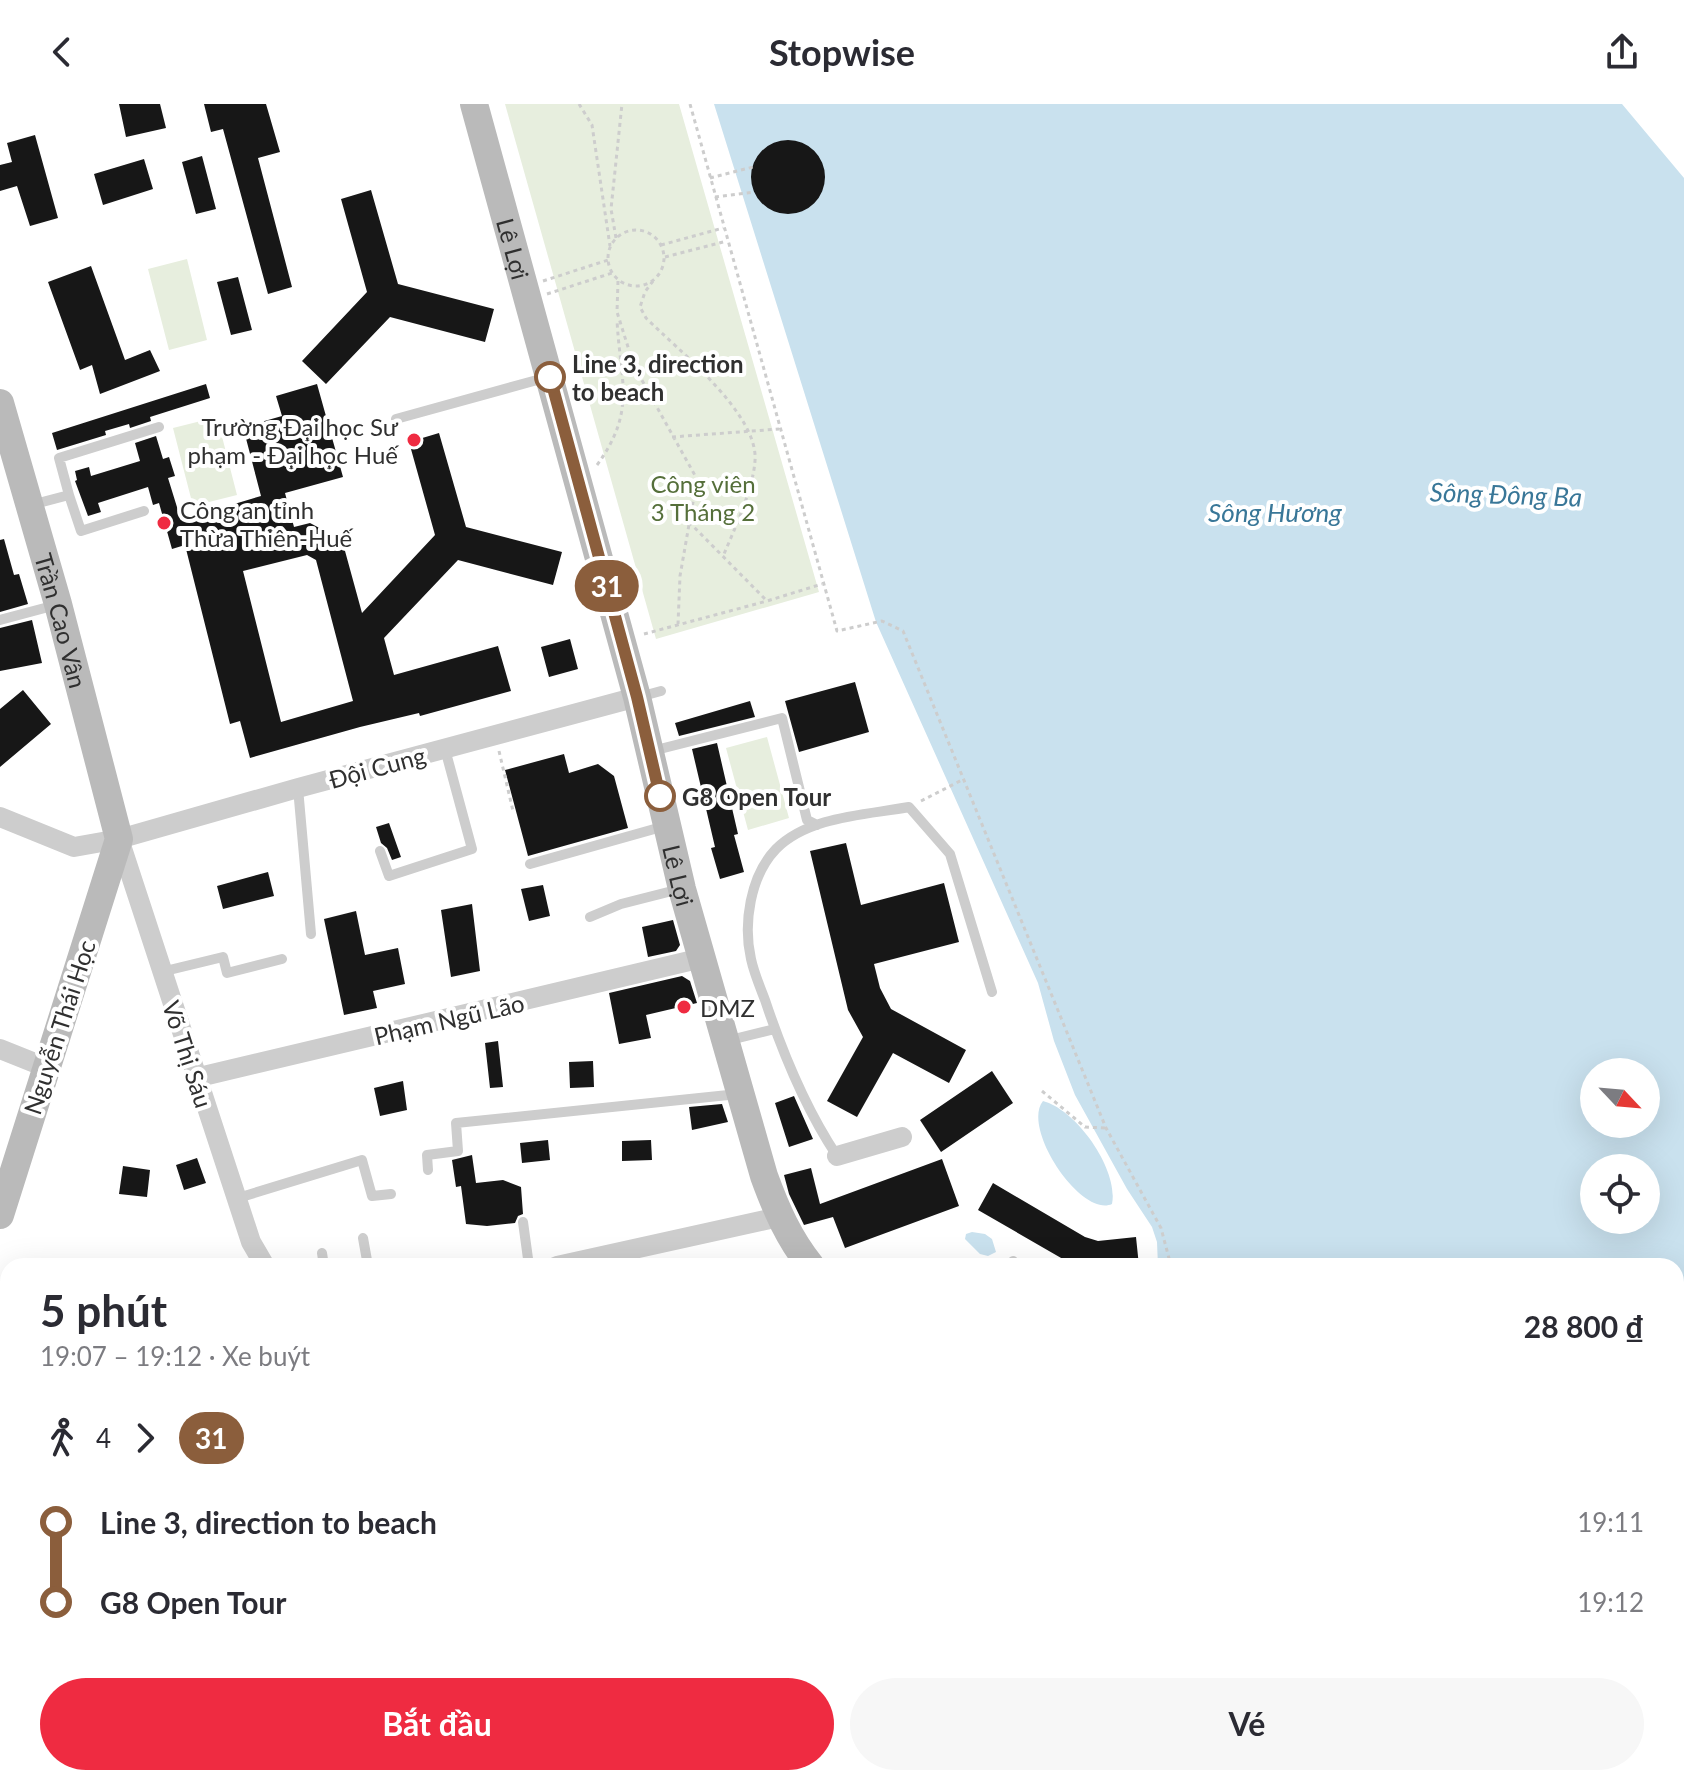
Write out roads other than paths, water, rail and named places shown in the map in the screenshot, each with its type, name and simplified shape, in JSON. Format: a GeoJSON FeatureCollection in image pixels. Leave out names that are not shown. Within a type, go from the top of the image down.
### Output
{"type":"FeatureCollection","features":[{"type":"Feature","properties":{"kind":"main road","name":"Lê Lợi"},"geometry":{"type":"LineString","coordinates":[[474,104],[550,377],[649,694],[650,752],[682,889],[740,1094],[779,1217],[804,1258]]}},
{"type":"Feature","properties":{"kind":"main road","name":"Trần Cao Vân"},"geometry":{"type":"LineString","coordinates":[[0,403],[58,604],[119,839]]}},
{"type":"Feature","properties":{"kind":"main road","name":"Nguyễn Thái Học"},"geometry":{"type":"LineString","coordinates":[[0,1215],[119,839]]}},
{"type":"Feature","properties":{"kind":"street","name":"Đội Cung"},"geometry":{"type":"LineString","coordinates":[[0,817],[74,847],[119,839],[649,694]]}},
{"type":"Feature","properties":{"kind":"street","name":"Võ Thị Sáu"},"geometry":{"type":"LineString","coordinates":[[119,839],[195,1078],[251,1242],[260,1258]]}},
{"type":"Feature","properties":{"kind":"street","name":"Phạm Ngũ Lão"},"geometry":{"type":"LineString","coordinates":[[195,1078],[702,958]]}},
{"type":"Feature","properties":{"kind":"street"},"geometry":{"type":"LineString","coordinates":[[0,1049],[45,1067]]}},
{"type":"Feature","properties":{"kind":"street"},"geometry":{"type":"LineString","coordinates":[[837,1156],[902,1137]]}},
{"type":"Feature","properties":{"kind":"street"},"geometry":{"type":"LineString","coordinates":[[622,1258],[779,1217]]}},
{"type":"Feature","properties":{"kind":"lane"},"geometry":{"type":"LineString","coordinates":[[396,419],[550,377]]}},
{"type":"Feature","properties":{"kind":"lane"},"geometry":{"type":"LineString","coordinates":[[144,511],[81,531],[59,458],[159,427]]}},
{"type":"Feature","properties":{"kind":"lane"},"geometry":{"type":"LineString","coordinates":[[30,506],[69,495]]}},
{"type":"Feature","properties":{"kind":"lane"},"geometry":{"type":"LineString","coordinates":[[0,620],[58,604]]}},
{"type":"Feature","properties":{"kind":"lane"},"geometry":{"type":"LineString","coordinates":[[650,752],[782,718],[807,820],[817,825]]}},
{"type":"Feature","properties":{"kind":"lane"},"geometry":{"type":"LineString","coordinates":[[380,851],[389,876],[472,849],[445,749]]}},
{"type":"Feature","properties":{"kind":"lane"},"geometry":{"type":"LineString","coordinates":[[298,788],[311,934]]}},
{"type":"Feature","properties":{"kind":"lane"},"geometry":{"type":"LineString","coordinates":[[837,1156],[815,1123],[775,1029],[751,958],[750,906],[759,877],[776,849],[817,825],[909,807],[950,854],[992,992]]}},
{"type":"Feature","properties":{"kind":"lane"},"geometry":{"type":"LineString","coordinates":[[530,864],[667,825]]}},
{"type":"Feature","properties":{"kind":"lane"},"geometry":{"type":"LineString","coordinates":[[590,917],[621,904],[682,889]]}},
{"type":"Feature","properties":{"kind":"lane"},"geometry":{"type":"LineString","coordinates":[[161,972],[223,957],[227,973],[282,959]]}},
{"type":"Feature","properties":{"kind":"lane"},"geometry":{"type":"LineString","coordinates":[[726,1041],[775,1029]]}},
{"type":"Feature","properties":{"kind":"lane"},"geometry":{"type":"LineString","coordinates":[[428,1170],[427,1155],[458,1151],[456,1123],[740,1094]]}},
{"type":"Feature","properties":{"kind":"lane"},"geometry":{"type":"LineString","coordinates":[[238,1198],[362,1160],[372,1196],[391,1194]]}},
{"type":"Feature","properties":{"kind":"lane"},"geometry":{"type":"LineString","coordinates":[[523,1222],[528,1258]]}},
{"type":"Feature","properties":{"kind":"lane"},"geometry":{"type":"LineString","coordinates":[[363,1238],[367,1258]]}},
{"type":"Feature","properties":{"kind":"lane"},"geometry":{"type":"LineString","coordinates":[[322,1253],[323,1258]]}},
{"type":"Feature","properties":{"kind":"water","name":"Sông Hương"},"geometry":{"type":"Polygon","coordinates":[[[714,104],[1622,104],[1684,178],[1684,1258],[1158,1258],[1152,1227],[1127,1189],[1075,1095],[1054,1041],[1038,983],[876,622],[714,104]]]}},
{"type":"Feature","properties":{"kind":"water"},"geometry":{"type":"Polygon","coordinates":[[[1043,1101],[1069,1116],[1093,1143],[1109,1175],[1112,1204],[1099,1205],[1085,1198],[1058,1168],[1040,1130],[1038,1114],[1043,1101]]]}},
{"type":"Feature","properties":{"kind":"water"},"geometry":{"type":"Polygon","coordinates":[[[966,1234],[985,1234],[992,1239],[996,1252],[988,1256],[980,1254],[965,1239],[966,1234]]]}},
{"type":"Feature","properties":{"kind":"place","name":"Line 3, direction to beach"},"geometry":{"type":"Point","coordinates":[550,377]}},
{"type":"Feature","properties":{"kind":"place","name":"Trường Đại học Sư phạm - Đại học Huế"},"geometry":{"type":"Point","coordinates":[414,440]}},
{"type":"Feature","properties":{"kind":"place","name":"Công an tỉnh Thừa Thiên-Huế"},"geometry":{"type":"Point","coordinates":[164,523]}},
{"type":"Feature","properties":{"kind":"place","name":"G8 Open Tour"},"geometry":{"type":"Point","coordinates":[660,796]}},
{"type":"Feature","properties":{"kind":"place","name":"DMZ"},"geometry":{"type":"Point","coordinates":[684,1007]}},
{"type":"Feature","properties":{"kind":"park label","name":"Công viên 3 Tháng 2"},"geometry":{"type":"Point","coordinates":[703,497]}},
{"type":"Feature","properties":{"kind":"water label","name":"Sông Đông Ba"},"geometry":{"type":"Point","coordinates":[1506,494]}}]}
